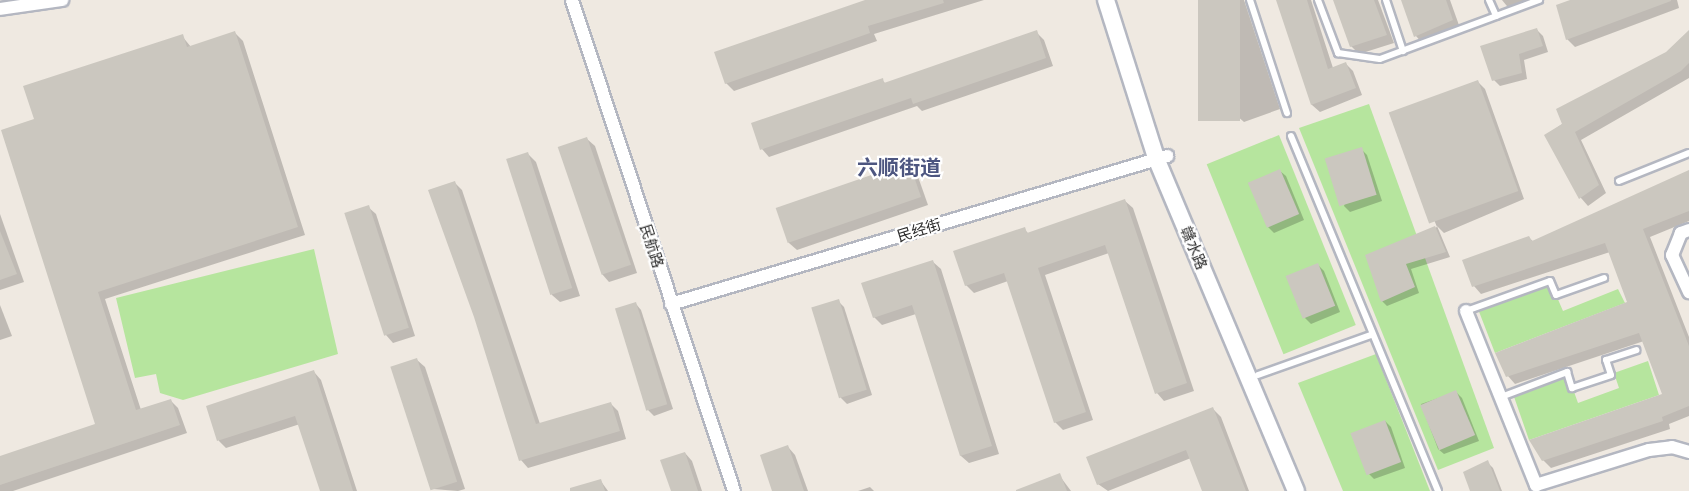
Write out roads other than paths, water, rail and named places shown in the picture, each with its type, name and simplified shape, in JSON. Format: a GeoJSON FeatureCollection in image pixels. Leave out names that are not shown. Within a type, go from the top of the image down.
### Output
{"type":"FeatureCollection","features":[{"type":"Feature","properties":{"kind":"main road","name":"赣水路"},"geometry":{"type":"LineString","coordinates":[[1106,0],[1162,157],[1296,491]]}},
{"type":"Feature","properties":{"kind":"main road","name":"赣水路"},"geometry":{"type":"LineString","coordinates":[[1118,0],[1162,157],[1258,375],[1306,491]]}},
{"type":"Feature","properties":{"kind":"street"},"geometry":{"type":"LineString","coordinates":[[0,9],[62,0]]}},
{"type":"Feature","properties":{"kind":"street","name":"民航路"},"geometry":{"type":"LineString","coordinates":[[572,0],[734,491]]}},
{"type":"Feature","properties":{"kind":"street","name":"民经街"},"geometry":{"type":"LineString","coordinates":[[671,304],[1162,157]]}},
{"type":"Feature","properties":{"kind":"street"},"geometry":{"type":"LineString","coordinates":[[1689,230],[1681,233],[1672,255],[1689,292]]}},
{"type":"Feature","properties":{"kind":"street"},"geometry":{"type":"LineString","coordinates":[[1466,311],[1536,485],[1649,450],[1672,447],[1689,452]]}},
{"type":"Feature","properties":{"kind":"lane"},"geometry":{"type":"LineString","coordinates":[[1250,0],[1287,112]]}},
{"type":"Feature","properties":{"kind":"lane"},"geometry":{"type":"LineString","coordinates":[[1318,0],[1338,53],[1380,59],[1539,0]]}},
{"type":"Feature","properties":{"kind":"lane"},"geometry":{"type":"LineString","coordinates":[[1386,0],[1403,51]]}},
{"type":"Feature","properties":{"kind":"lane"},"geometry":{"type":"LineString","coordinates":[[1489,0],[1496,16]]}},
{"type":"Feature","properties":{"kind":"lane"},"geometry":{"type":"LineString","coordinates":[[1290,136],[1371,335],[1438,491]]}},
{"type":"Feature","properties":{"kind":"lane"},"geometry":{"type":"LineString","coordinates":[[1619,181],[1689,153]]}},
{"type":"Feature","properties":{"kind":"lane"},"geometry":{"type":"LineString","coordinates":[[1466,311],[1550,281],[1556,295],[1604,278]]}},
{"type":"Feature","properties":{"kind":"lane"},"geometry":{"type":"LineString","coordinates":[[1258,375],[1371,335]]}},
{"type":"Feature","properties":{"kind":"lane"},"geometry":{"type":"LineString","coordinates":[[1500,398],[1567,372],[1572,388],[1611,375],[1606,360],[1636,350]]}},
{"type":"Feature","properties":{"kind":"district","name":"六顺街道"},"geometry":{"type":"Point","coordinates":[899,168]}}]}
